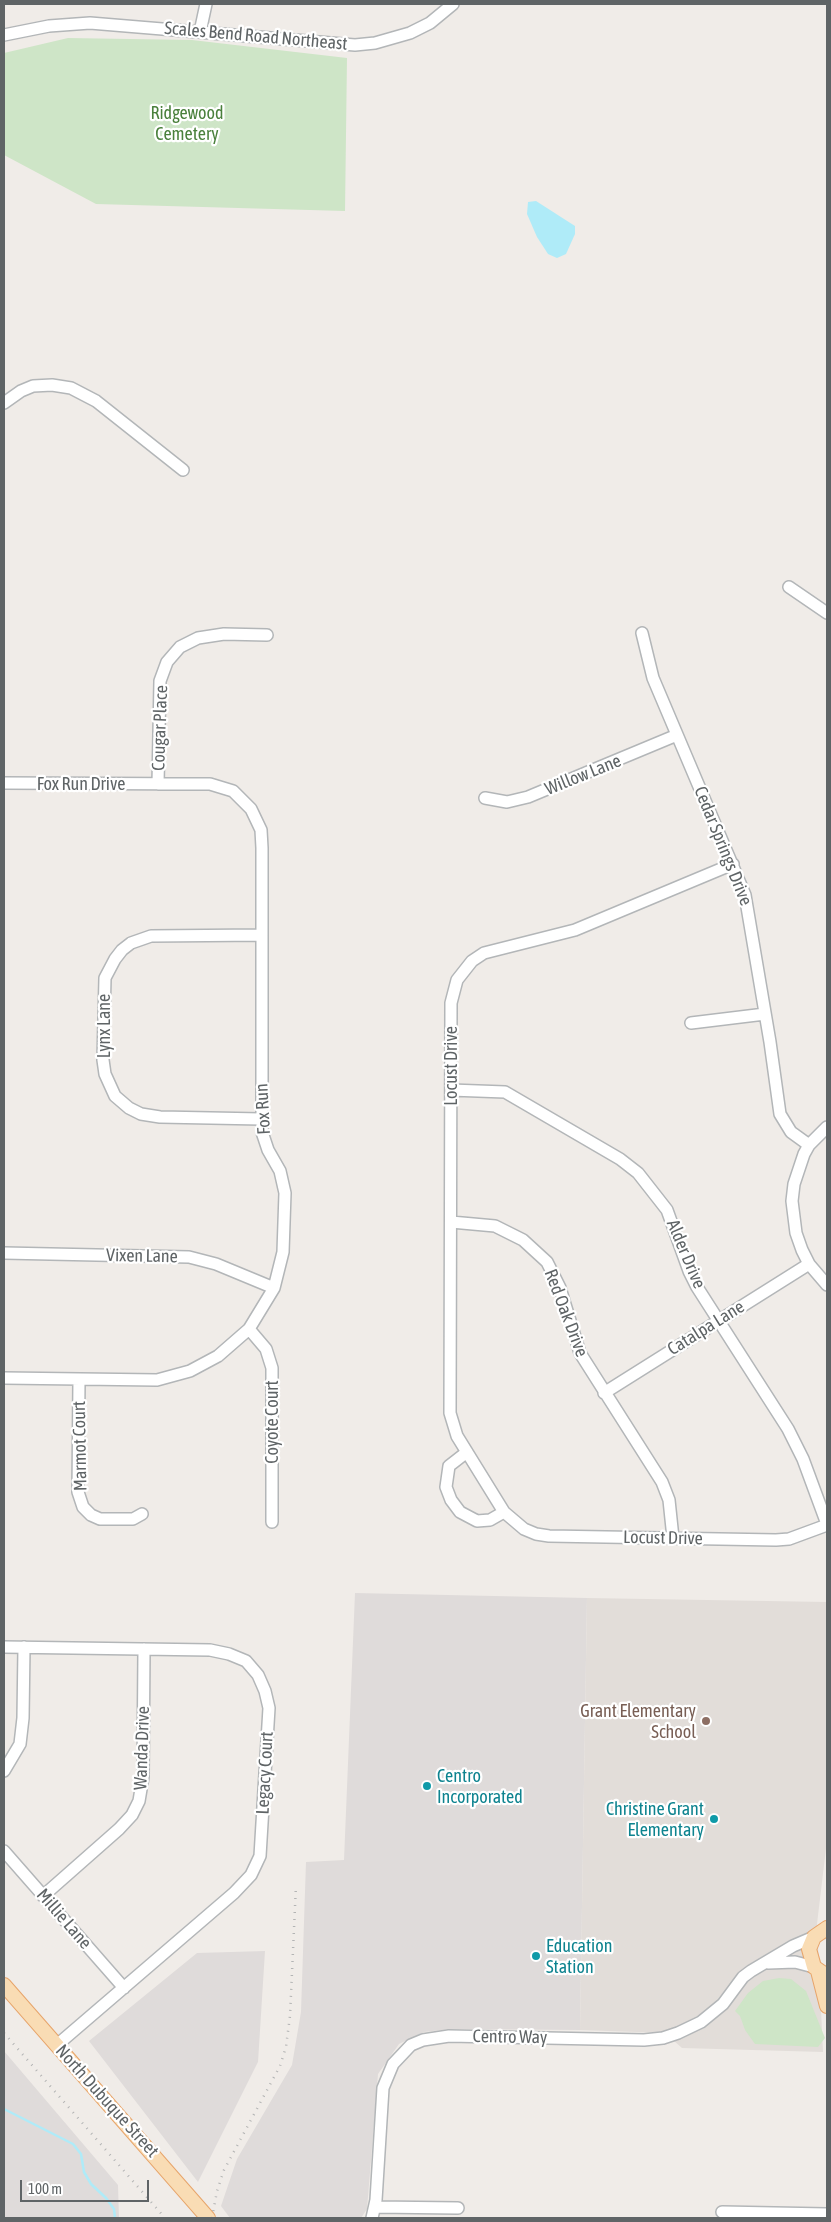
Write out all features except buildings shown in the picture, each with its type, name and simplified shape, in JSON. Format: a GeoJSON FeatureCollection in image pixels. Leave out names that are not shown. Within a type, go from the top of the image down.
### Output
{"type":"FeatureCollection","features":[{"type":"Feature","properties":{"kind":"main road"},"geometry":{"type":"LineString","coordinates":[[823,1929],[809,1950],[820,1971],[827,2006]]}},
{"type":"Feature","properties":{"kind":"main road","name":"North Dubuque Street"},"geometry":{"type":"LineString","coordinates":[[4,1985],[208,2218]]}},
{"type":"Feature","properties":{"kind":"street"},"geometry":{"type":"LineString","coordinates":[[200,32],[206,4]]}},
{"type":"Feature","properties":{"kind":"street","name":"Scales Bend Road Northeast"},"geometry":{"type":"LineString","coordinates":[[4,35],[48,26],[90,23],[319,43],[376,43],[394,39],[420,28],[453,4]]}},
{"type":"Feature","properties":{"kind":"street"},"geometry":{"type":"LineString","coordinates":[[4,403],[22,391],[34,386],[52,385],[71,388],[96,401],[183,470]]}},
{"type":"Feature","properties":{"kind":"street"},"geometry":{"type":"LineString","coordinates":[[789,587],[827,613]]}},
{"type":"Feature","properties":{"kind":"street","name":"Cedar Springs Drive"},"geometry":{"type":"LineString","coordinates":[[642,632],[653,678],[745,895],[750,916],[780,1114],[790,1132],[809,1145]]}},
{"type":"Feature","properties":{"kind":"street","name":"Cougar Place"},"geometry":{"type":"LineString","coordinates":[[158,784],[160,682],[167,662],[180,647],[198,638],[224,634],[267,635]]}},
{"type":"Feature","properties":{"kind":"street","name":"Willow Lane"},"geometry":{"type":"LineString","coordinates":[[485,798],[507,802],[547,790],[678,735]]}},
{"type":"Feature","properties":{"kind":"street","name":"Fox Run Drive"},"geometry":{"type":"LineString","coordinates":[[4,783],[158,784]]}},
{"type":"Feature","properties":{"kind":"street","name":"Fox Run"},"geometry":{"type":"LineString","coordinates":[[4,1378],[140,1381],[174,1376],[206,1364],[249,1329],[274,1288],[283,1252],[285,1194],[280,1171],[264,1143],[261,1119],[262,935],[261,839],[258,820],[252,809],[233,791],[222,787],[210,784],[158,784]]}},
{"type":"Feature","properties":{"kind":"street","name":"Locust Drive"},"geometry":{"type":"LineString","coordinates":[[733,864],[575,930],[484,953],[472,961],[457,980],[452,991],[450,1413],[457,1436],[504,1512],[524,1530],[549,1536],[776,1540],[794,1537],[827,1524]]}},
{"type":"Feature","properties":{"kind":"street","name":"Lynx Lane"},"geometry":{"type":"LineString","coordinates":[[261,1119],[160,1117],[141,1114],[129,1108],[115,1096],[105,1074],[103,1051],[105,978],[115,959],[131,944],[151,936],[262,935]]}},
{"type":"Feature","properties":{"kind":"street"},"geometry":{"type":"LineString","coordinates":[[691,1023],[765,1014]]}},
{"type":"Feature","properties":{"kind":"street","name":"Alder Drive"},"geometry":{"type":"LineString","coordinates":[[451,1090],[505,1092],[620,1159],[638,1173],[667,1210],[689,1271],[788,1429],[803,1459],[827,1524]]}},
{"type":"Feature","properties":{"kind":"street"},"geometry":{"type":"LineString","coordinates":[[827,1127],[809,1145],[798,1168],[792,1201],[796,1233],[809,1264],[827,1285]]}},
{"type":"Feature","properties":{"kind":"street","name":"Red Oak Drive"},"geometry":{"type":"LineString","coordinates":[[450,1222],[495,1226],[523,1240],[547,1262],[560,1288],[580,1353],[662,1482],[669,1500],[672,1538]]}},
{"type":"Feature","properties":{"kind":"street","name":"Vixen Lane"},"geometry":{"type":"LineString","coordinates":[[4,1253],[189,1257],[216,1264],[274,1288]]}},
{"type":"Feature","properties":{"kind":"street","name":"Catalpa Lane"},"geometry":{"type":"LineString","coordinates":[[604,1393],[809,1264]]}},
{"type":"Feature","properties":{"kind":"street","name":"Coyote Court"},"geometry":{"type":"LineString","coordinates":[[249,1329],[266,1349],[272,1368],[272,1522]]}},
{"type":"Feature","properties":{"kind":"street","name":"Marmot Court"},"geometry":{"type":"LineString","coordinates":[[79,1380],[78,1492],[83,1507],[91,1515],[100,1519],[133,1519],[142,1514]]}},
{"type":"Feature","properties":{"kind":"street"},"geometry":{"type":"LineString","coordinates":[[467,1452],[449,1466],[446,1487],[451,1500],[460,1512],[477,1521],[490,1520],[504,1512]]}},
{"type":"Feature","properties":{"kind":"street","name":"Legacy Court"},"geometry":{"type":"LineString","coordinates":[[4,1647],[210,1650],[229,1654],[246,1662],[258,1675],[265,1691],[269,1708],[260,1856],[251,1875],[234,1893],[57,2045]]}},
{"type":"Feature","properties":{"kind":"street"},"geometry":{"type":"LineString","coordinates":[[4,1771],[20,1744],[23,1718],[24,1647]]}},
{"type":"Feature","properties":{"kind":"street","name":"Wanda Drive"},"geometry":{"type":"LineString","coordinates":[[43,1896],[119,1829],[132,1815],[139,1801],[143,1777],[144,1649]]}},
{"type":"Feature","properties":{"kind":"street","name":"Millie Lane"},"geometry":{"type":"LineString","coordinates":[[4,1851],[124,1988]]}},
{"type":"Feature","properties":{"kind":"street","name":"Centro Way"},"geometry":{"type":"LineString","coordinates":[[372,2218],[375,2207],[383,2088],[393,2064],[411,2045],[423,2040],[449,2036],[644,2040],[663,2038],[701,2022],[723,2004],[743,1977],[768,1963],[775,1956],[823,1929]]}},
{"type":"Feature","properties":{"kind":"street","name":"Centro Way"},"geometry":{"type":"LineString","coordinates":[[768,1963],[795,1962],[820,1971]]}},
{"type":"Feature","properties":{"kind":"street"},"geometry":{"type":"LineString","coordinates":[[375,2207],[419,2213],[458,2208]]}},
{"type":"Feature","properties":{"kind":"street"},"geometry":{"type":"LineString","coordinates":[[722,2212],[827,2214]]}},
{"type":"Feature","properties":{"kind":"shaded area"},"geometry":{"type":"Polygon","coordinates":[[[355,1593],[587,1598],[580,2030],[450,2029],[424,2032],[399,2044],[378,2074],[367,2209],[361,2218],[230,2218],[221,2206],[237,2159],[292,2065],[301,2012],[306,1862],[344,1860],[355,1593]]]}},
{"type":"Feature","properties":{"kind":"shaded area","name":"Grant Elementary School"},"geometry":{"type":"Polygon","coordinates":[[[587,1598],[827,1602],[827,1840],[817,1924],[823,2052],[682,2048],[665,2033],[580,2030],[587,1598]]]}},
{"type":"Feature","properties":{"kind":"shaded area"},"geometry":{"type":"Polygon","coordinates":[[[265,1951],[258,2062],[198,2182],[89,2041],[197,1953],[265,1951]]]}},
{"type":"Feature","properties":{"kind":"shaded area"},"geometry":{"type":"Polygon","coordinates":[[[4,2051],[118,2185],[119,2218],[4,2218],[4,2051]]]}},
{"type":"Feature","properties":{"kind":"green space","name":"Ridgewood Cemetery"},"geometry":{"type":"Polygon","coordinates":[[[68,38],[192,40],[347,58],[345,211],[96,204],[4,155],[4,53],[68,38]]]}},
{"type":"Feature","properties":{"kind":"green space"},"geometry":{"type":"Polygon","coordinates":[[[779,1978],[791,1979],[806,1991],[825,2038],[818,2047],[755,2044],[745,2030],[740,2016],[735,2011],[748,1993],[763,1981],[779,1978]]]}},
{"type":"Feature","properties":{"kind":"water"},"geometry":{"type":"Polygon","coordinates":[[[536,201],[575,226],[575,234],[566,254],[557,258],[548,254],[537,237],[527,214],[528,202],[536,201]]]}},
{"type":"Feature","properties":{"kind":"waterway"},"geometry":{"type":"LineString","coordinates":[[4,2109],[73,2144],[81,2154],[84,2172],[91,2184],[106,2198],[114,2209],[115,2218]]}},
{"type":"Feature","properties":{"kind":"railway"},"geometry":{"type":"LineString","coordinates":[[212,2218],[217,2191],[224,2170],[280,2066],[286,2047],[290,2016],[296,1885]]}},
{"type":"Feature","properties":{"kind":"railway"},"geometry":{"type":"LineString","coordinates":[[4,2033],[165,2218]]}},
{"type":"Feature","properties":{"kind":"place","name":"Grant Elementary School"},"geometry":{"type":"Point","coordinates":[706,1721]}},
{"type":"Feature","properties":{"kind":"place","name":"Centro Incorporated"},"geometry":{"type":"Point","coordinates":[427,1786]}},
{"type":"Feature","properties":{"kind":"place","name":"Christine Grant Elementary"},"geometry":{"type":"Point","coordinates":[714,1819]}},
{"type":"Feature","properties":{"kind":"place","name":"Education Station"},"geometry":{"type":"Point","coordinates":[536,1956]}}]}
